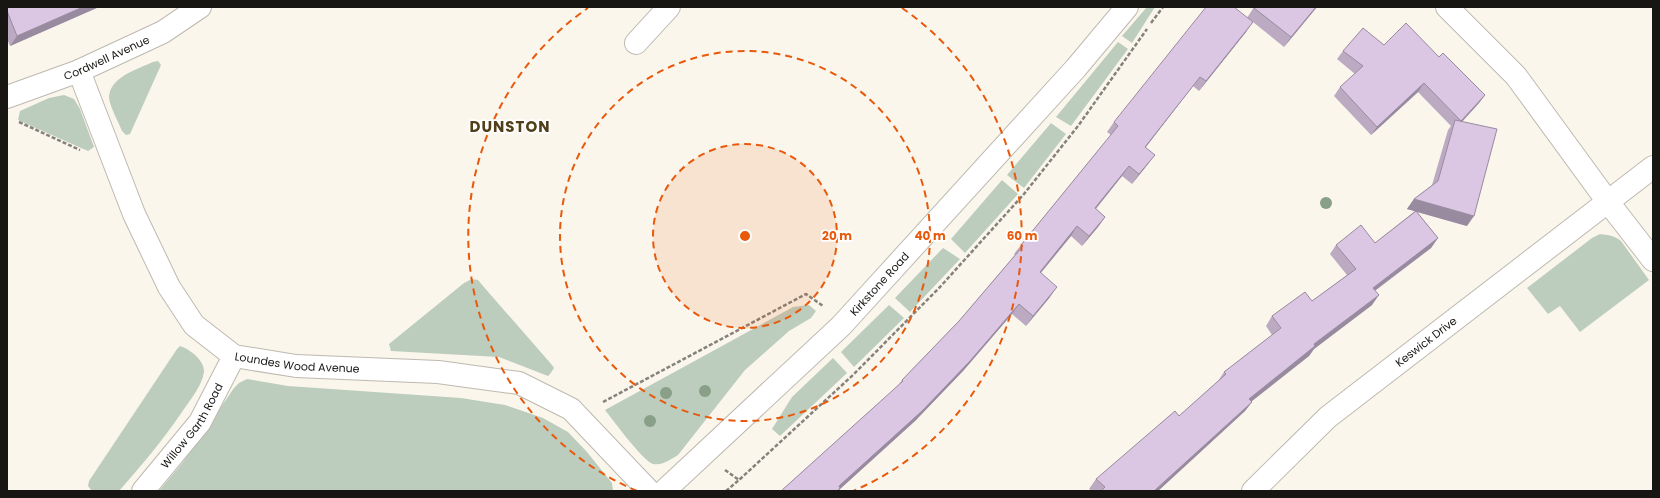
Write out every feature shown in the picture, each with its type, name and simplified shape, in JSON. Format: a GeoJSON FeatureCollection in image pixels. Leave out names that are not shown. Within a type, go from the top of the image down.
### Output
{"type":"FeatureCollection","features":[{"type":"Feature","properties":{"kind":"street","name":"Cordwell Avenue"},"geometry":{"type":"LineString","coordinates":[[7,96],[79,71],[163,32],[200,7]]}},
{"type":"Feature","properties":{"kind":"street"},"geometry":{"type":"LineString","coordinates":[[636,43],[669,7]]}},
{"type":"Feature","properties":{"kind":"street","name":"Kirkstone Road"},"geometry":{"type":"LineString","coordinates":[[664,491],[845,321],[1076,68],[1127,7]]}},
{"type":"Feature","properties":{"kind":"street"},"geometry":{"type":"LineString","coordinates":[[1447,7],[1516,76],[1608,202],[1653,260]]}},
{"type":"Feature","properties":{"kind":"street","name":"Loundes Wood Avenue"},"geometry":{"type":"LineString","coordinates":[[79,71],[134,214],[169,287],[194,325],[234,356],[296,366],[438,372],[519,383],[571,409],[649,491]]}},
{"type":"Feature","properties":{"kind":"street","name":"Keswick Drive"},"geometry":{"type":"LineString","coordinates":[[1253,491],[1328,417],[1653,167]]}},
{"type":"Feature","properties":{"kind":"street","name":"Willow Garth Road"},"geometry":{"type":"LineString","coordinates":[[143,491],[200,422],[234,356]]}},
{"type":"Feature","properties":{"kind":"path"},"geometry":{"type":"LineString","coordinates":[[726,491],[864,364],[940,287],[1024,194],[1078,126],[1163,7]]}},
{"type":"Feature","properties":{"kind":"path"},"geometry":{"type":"LineString","coordinates":[[14,120],[115,166]]}},
{"type":"Feature","properties":{"kind":"path"},"geometry":{"type":"LineString","coordinates":[[577,416],[806,294],[845,321]]}},
{"type":"Feature","properties":{"kind":"path"},"geometry":{"type":"LineString","coordinates":[[702,455],[739,480]]}},
{"type":"Feature","properties":{"kind":"green space"},"geometry":{"type":"Polygon","coordinates":[[[1147,7],[1155,7],[1132,43],[1122,36],[1147,7]]]}},
{"type":"Feature","properties":{"kind":"green space"},"geometry":{"type":"Polygon","coordinates":[[[1118,42],[1128,49],[1071,126],[1056,117],[1118,42]]]}},
{"type":"Feature","properties":{"kind":"green space"},"geometry":{"type":"Polygon","coordinates":[[[158,61],[161,65],[130,134],[126,135],[122,131],[111,106],[109,98],[110,91],[114,84],[125,75],[158,61]]]}},
{"type":"Feature","properties":{"kind":"green space"},"geometry":{"type":"Polygon","coordinates":[[[64,95],[74,99],[80,109],[94,147],[88,151],[18,120],[20,111],[49,98],[64,95]]]}},
{"type":"Feature","properties":{"kind":"green space"},"geometry":{"type":"Polygon","coordinates":[[[1051,123],[1066,134],[1024,188],[1007,175],[1051,123]]]}},
{"type":"Feature","properties":{"kind":"green space"},"geometry":{"type":"Polygon","coordinates":[[[1002,180],[1018,194],[965,253],[951,239],[1002,180]]]}},
{"type":"Feature","properties":{"kind":"green space"},"geometry":{"type":"Polygon","coordinates":[[[1600,234],[1612,236],[1621,241],[1649,280],[1580,332],[1560,306],[1548,314],[1527,288],[1592,238],[1600,234]]]}},
{"type":"Feature","properties":{"kind":"green space"},"geometry":{"type":"Polygon","coordinates":[[[943,248],[960,259],[910,312],[895,298],[943,248]]]}},
{"type":"Feature","properties":{"kind":"green space"},"geometry":{"type":"Polygon","coordinates":[[[472,279],[478,280],[552,365],[554,368],[548,376],[499,357],[391,351],[389,344],[464,283],[472,279]]]}},
{"type":"Feature","properties":{"kind":"green space"},"geometry":{"type":"Polygon","coordinates":[[[809,305],[816,311],[811,318],[789,331],[745,370],[678,455],[666,462],[653,464],[642,456],[605,410],[793,307],[809,305]]]}},
{"type":"Feature","properties":{"kind":"green space"},"geometry":{"type":"Polygon","coordinates":[[[889,305],[904,318],[854,367],[841,352],[889,305]]]}},
{"type":"Feature","properties":{"kind":"green space"},"geometry":{"type":"Polygon","coordinates":[[[180,346],[196,356],[204,368],[203,377],[195,393],[159,443],[119,491],[92,491],[88,486],[89,481],[180,346]]]}},
{"type":"Feature","properties":{"kind":"green space"},"geometry":{"type":"Polygon","coordinates":[[[833,358],[847,373],[780,436],[772,429],[792,397],[833,358]]]}},
{"type":"Feature","properties":{"kind":"green space"},"geometry":{"type":"Polygon","coordinates":[[[247,379],[288,386],[461,398],[505,405],[543,418],[568,432],[587,452],[612,483],[613,491],[159,491],[183,462],[234,388],[239,383],[247,379]]]}},
{"type":"Feature","properties":{"kind":"building"},"geometry":{"type":"Polygon","coordinates":[[[7,7],[83,7],[17,36],[7,11],[7,7]]]}},
{"type":"Feature","properties":{"kind":"building"},"geometry":{"type":"Polygon","coordinates":[[[1206,7],[1234,7],[1253,22],[1206,81],[1200,77],[1145,147],[1155,155],[1139,174],[1129,166],[1095,208],[1105,217],[1089,236],[1077,226],[1040,272],[1057,287],[1033,316],[1019,304],[970,361],[922,411],[839,486],[840,488],[837,491],[781,491],[903,381],[902,380],[959,321],[1023,246],[1021,245],[1118,126],[1114,122],[1206,7]]]}},
{"type":"Feature","properties":{"kind":"building"},"geometry":{"type":"Polygon","coordinates":[[[1254,7],[1316,7],[1291,37],[1254,7]]]}},
{"type":"Feature","properties":{"kind":"building"},"geometry":{"type":"Polygon","coordinates":[[[1406,23],[1439,57],[1443,53],[1485,95],[1461,121],[1424,83],[1377,127],[1340,87],[1363,66],[1343,51],[1363,28],[1384,45],[1406,23]]]}},
{"type":"Feature","properties":{"kind":"building"},"geometry":{"type":"Polygon","coordinates":[[[1455,120],[1497,129],[1474,216],[1414,199],[1438,181],[1455,120]]]}},
{"type":"Feature","properties":{"kind":"building"},"geometry":{"type":"Polygon","coordinates":[[[1416,211],[1438,238],[1373,288],[1379,295],[1314,344],[1315,346],[1249,399],[1252,402],[1154,491],[1101,491],[1105,487],[1096,479],[1175,411],[1179,416],[1226,374],[1224,372],[1281,328],[1272,316],[1305,292],[1312,301],[1356,269],[1336,245],[1361,225],[1375,243],[1416,211]]]}},
{"type":"Feature","properties":{"kind":"district","name":"DUNSTON"},"geometry":{"type":"Point","coordinates":[510,127]}}]}
